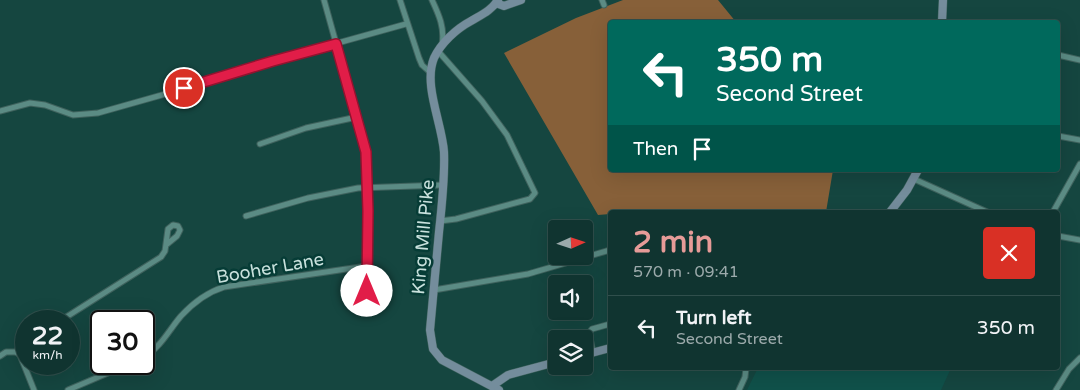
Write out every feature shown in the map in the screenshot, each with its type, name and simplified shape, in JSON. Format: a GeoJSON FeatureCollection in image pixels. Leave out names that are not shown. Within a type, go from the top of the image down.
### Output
{"type":"FeatureCollection","features":[{"type":"Feature","properties":{"kind":"main road"},"geometry":{"type":"LineString","coordinates":[[440,48],[459,29],[489,10],[497,2],[504,6],[521,0]]}},
{"type":"Feature","properties":{"kind":"main road"},"geometry":{"type":"LineString","coordinates":[[942,20],[943,0]]}},
{"type":"Feature","properties":{"kind":"main road","name":"King Mill Pike"},"geometry":{"type":"LineString","coordinates":[[440,48],[432,64],[431,73],[443,146],[443,185],[430,338],[436,354],[448,364],[493,389]]}},
{"type":"Feature","properties":{"kind":"main road"},"geometry":{"type":"LineString","coordinates":[[891,210],[917,172]]}},
{"type":"Feature","properties":{"kind":"main road"},"geometry":{"type":"LineString","coordinates":[[593,353],[608,349]]}},
{"type":"Feature","properties":{"kind":"main road"},"geometry":{"type":"LineString","coordinates":[[493,389],[508,375],[548,364]]}},
{"type":"Feature","properties":{"kind":"street"},"geometry":{"type":"LineString","coordinates":[[324,0],[366,152],[368,187],[367,291]]}},
{"type":"Feature","properties":{"kind":"street"},"geometry":{"type":"LineString","coordinates":[[400,0],[406,24],[419,58],[422,65],[431,73]]}},
{"type":"Feature","properties":{"kind":"street"},"geometry":{"type":"LineString","coordinates":[[432,0],[443,28],[440,48],[502,128],[515,150],[535,193],[530,199],[456,219],[440,220]]}},
{"type":"Feature","properties":{"kind":"street"},"geometry":{"type":"LineString","coordinates":[[0,111],[30,103],[74,115],[98,113],[406,24]]}},
{"type":"Feature","properties":{"kind":"street"},"geometry":{"type":"LineString","coordinates":[[1060,55],[1080,60]]}},
{"type":"Feature","properties":{"kind":"street"},"geometry":{"type":"LineString","coordinates":[[260,144],[306,128],[357,117]]}},
{"type":"Feature","properties":{"kind":"street"},"geometry":{"type":"LineString","coordinates":[[1060,136],[1080,140]]}},
{"type":"Feature","properties":{"kind":"street"},"geometry":{"type":"LineString","coordinates":[[1054,210],[1080,164]]}},
{"type":"Feature","properties":{"kind":"street"},"geometry":{"type":"LineString","coordinates":[[914,179],[983,210]]}},
{"type":"Feature","properties":{"kind":"street"},"geometry":{"type":"LineString","coordinates":[[246,216],[308,198],[368,187],[443,185]]}},
{"type":"Feature","properties":{"kind":"street"},"geometry":{"type":"LineString","coordinates":[[1060,236],[1080,240]]}},
{"type":"Feature","properties":{"kind":"street"},"geometry":{"type":"LineString","coordinates":[[77,310],[161,257],[166,245]]}},
{"type":"Feature","properties":{"kind":"street"},"geometry":{"type":"LineString","coordinates":[[434,290],[528,274],[608,251]]}},
{"type":"Feature","properties":{"kind":"street","name":"Booher Lane"},"geometry":{"type":"LineString","coordinates":[[155,348],[187,310],[216,290],[224,287],[367,266]]}},
{"type":"Feature","properties":{"kind":"street"},"geometry":{"type":"LineString","coordinates":[[591,330],[608,325]]}},
{"type":"Feature","properties":{"kind":"street"},"geometry":{"type":"LineString","coordinates":[[0,356],[6,352],[15,352]]}},
{"type":"Feature","properties":{"kind":"street"},"geometry":{"type":"LineString","coordinates":[[1056,390],[1069,369],[1080,358]]}},
{"type":"Feature","properties":{"kind":"street"},"geometry":{"type":"LineString","coordinates":[[739,390],[745,377],[746,370]]}},
{"type":"Feature","properties":{"kind":"street"},"geometry":{"type":"LineString","coordinates":[[28,375],[34,390]]}},
{"type":"Feature","properties":{"kind":"street"},"geometry":{"type":"LineString","coordinates":[[68,390],[103,375]]}},
{"type":"Feature","properties":{"kind":"shaded area"},"geometry":{"type":"Polygon","coordinates":[[[623,0],[718,0],[734,20],[608,20],[608,172],[833,172],[826,210],[608,210],[608,214],[598,215],[504,53],[576,18],[623,0]]]}},
{"type":"Feature","properties":{"kind":"shaded area"},"geometry":{"type":"Polygon","coordinates":[[[757,370],[950,370],[941,390],[747,390],[757,370]]]}},
{"type":"Feature","properties":{"kind":"route"},"geometry":{"type":"LineString","coordinates":[[184,88],[336,44],[366,152],[368,211],[367,291]]}}]}
